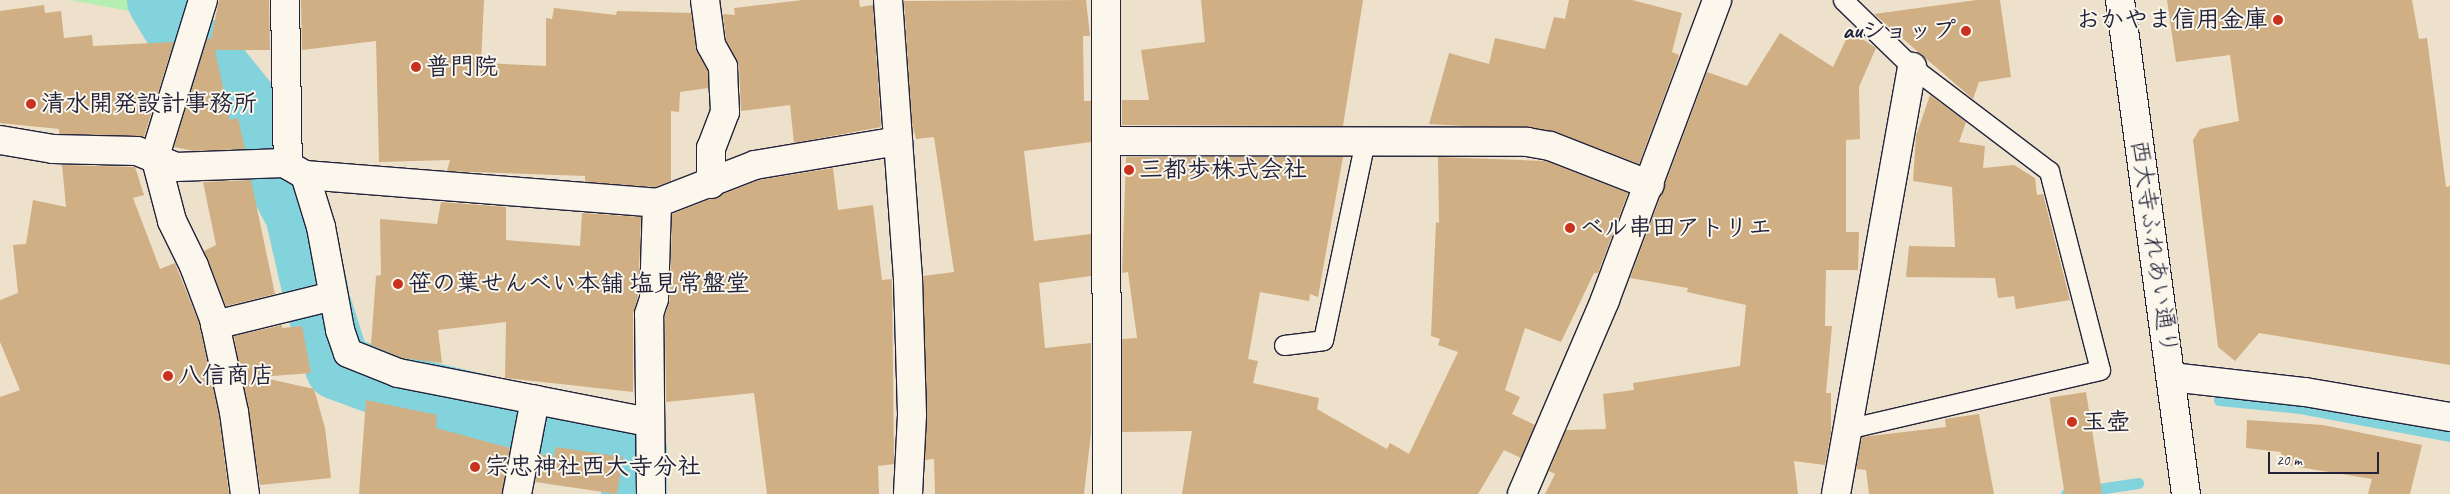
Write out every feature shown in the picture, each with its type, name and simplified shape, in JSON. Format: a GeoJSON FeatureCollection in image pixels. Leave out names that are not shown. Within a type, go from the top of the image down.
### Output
{"type":"FeatureCollection","features":[{"type":"Feature","properties":{"kind":"street"},"geometry":{"type":"LineString","coordinates":[[202,0],[155,156],[172,221],[194,266],[215,324],[234,412],[245,494]]}},
{"type":"Feature","properties":{"kind":"street"},"geometry":{"type":"LineString","coordinates":[[285,0],[297,169],[321,227],[333,296],[348,353],[360,360],[398,373],[647,422]]}},
{"type":"Feature","properties":{"kind":"street"},"geometry":{"type":"LineString","coordinates":[[705,0],[711,45],[723,67],[725,112],[711,148],[711,184]]}},
{"type":"Feature","properties":{"kind":"street"},"geometry":{"type":"LineString","coordinates":[[888,0],[898,141],[912,406],[908,494]]}},
{"type":"Feature","properties":{"kind":"street"},"geometry":{"type":"LineString","coordinates":[[1106,0],[1107,494]]}},
{"type":"Feature","properties":{"kind":"street"},"geometry":{"type":"LineString","coordinates":[[1522,494],[1650,185],[1717,0]]}},
{"type":"Feature","properties":{"kind":"street","name":"西大寺ふれあい通り"},"geometry":{"type":"LineString","coordinates":[[2120,0],[2186,494]]}},
{"type":"Feature","properties":{"kind":"street"},"geometry":{"type":"LineString","coordinates":[[1836,494],[1850,428],[1912,66]]}},
{"type":"Feature","properties":{"kind":"street"},"geometry":{"type":"LineString","coordinates":[[0,140],[53,148],[137,150],[155,156],[176,167],[297,169],[657,203],[711,184],[755,165],[898,141]]}},
{"type":"Feature","properties":{"kind":"street"},"geometry":{"type":"LineString","coordinates":[[1107,141],[1528,142],[1550,146],[1650,185]]}},
{"type":"Feature","properties":{"kind":"street"},"geometry":{"type":"LineString","coordinates":[[651,494],[647,422],[649,314],[654,299],[657,203]]}},
{"type":"Feature","properties":{"kind":"street"},"geometry":{"type":"LineString","coordinates":[[215,324],[333,296]]}},
{"type":"Feature","properties":{"kind":"street"},"geometry":{"type":"LineString","coordinates":[[2171,377],[2305,392],[2450,417]]}},
{"type":"Feature","properties":{"kind":"street"},"geometry":{"type":"LineString","coordinates":[[517,494],[535,400]]}},
{"type":"Feature","properties":{"kind":"lane"},"geometry":{"type":"LineString","coordinates":[[1843,0],[1912,66],[2049,171],[2100,370],[1850,428]]}},
{"type":"Feature","properties":{"kind":"lane"},"geometry":{"type":"LineString","coordinates":[[1284,345],[1323,340],[1365,141]]}},
{"type":"Feature","properties":{"kind":"green space"},"geometry":{"type":"Polygon","coordinates":[[[70,0],[144,0],[145,14],[70,0]]]}},
{"type":"Feature","properties":{"kind":"building"},"geometry":{"type":"Polygon","coordinates":[[[219,0],[269,0],[270,50],[215,50],[230,120],[238,118],[245,149],[194,151],[174,147],[207,39],[211,39],[219,0]]]}},
{"type":"Feature","properties":{"kind":"building"},"geometry":{"type":"Polygon","coordinates":[[[301,0],[484,0],[481,63],[546,66],[546,18],[552,19],[554,8],[616,15],[617,11],[691,13],[696,47],[708,71],[708,88],[680,92],[679,112],[671,111],[671,181],[655,187],[585,182],[585,176],[447,171],[450,160],[379,162],[376,41],[302,50],[301,0]]]}},
{"type":"Feature","properties":{"kind":"building"},"geometry":{"type":"Polygon","coordinates":[[[803,0],[859,0],[860,7],[873,5],[881,127],[794,143],[790,105],[741,111],[739,66],[726,40],[723,14],[735,15],[734,8],[803,0]]]}},
{"type":"Feature","properties":{"kind":"building"},"geometry":{"type":"Polygon","coordinates":[[[1086,0],[1090,36],[1083,36],[1084,101],[1091,101],[1091,142],[1024,151],[1034,241],[1091,234],[1091,276],[1039,283],[1045,348],[1091,343],[1091,433],[1084,494],[935,494],[934,459],[925,460],[923,276],[954,272],[934,137],[916,139],[912,123],[904,1],[1086,0]]]}},
{"type":"Feature","properties":{"kind":"building"},"geometry":{"type":"Polygon","coordinates":[[[1201,0],[1363,0],[1343,126],[1122,125],[1122,100],[1149,100],[1141,50],[1205,42],[1201,0]]]}},
{"type":"Feature","properties":{"kind":"building"},"geometry":{"type":"Polygon","coordinates":[[[1569,0],[1632,0],[1682,13],[1672,52],[1679,55],[1639,164],[1553,131],[1429,124],[1449,53],[1489,64],[1495,38],[1545,49],[1554,17],[1565,19],[1569,0]]]}},
{"type":"Feature","properties":{"kind":"building","name":"auショップ"},"geometry":{"type":"Polygon","coordinates":[[[1977,0],[2000,0],[2011,77],[1979,82],[1973,99],[1874,14],[1977,0]]]}},
{"type":"Feature","properties":{"kind":"building"},"geometry":{"type":"Polygon","coordinates":[[[2167,0],[2412,0],[2419,39],[2427,38],[2446,187],[2450,186],[2450,365],[2259,333],[2235,361],[2218,347],[2193,140],[2200,129],[2239,121],[2230,55],[2176,62],[2167,0]]]}},
{"type":"Feature","properties":{"kind":"building"},"geometry":{"type":"Polygon","coordinates":[[[44,5],[45,13],[61,11],[64,38],[92,35],[93,46],[174,42],[144,137],[59,134],[59,129],[0,123],[0,11],[44,5]]]}},
{"type":"Feature","properties":{"kind":"building"},"geometry":{"type":"Polygon","coordinates":[[[1850,31],[1876,48],[1859,87],[1860,139],[1846,140],[1846,232],[1859,232],[1858,270],[1826,270],[1825,326],[1832,326],[1826,393],[1831,393],[1831,433],[1825,465],[1794,461],[1798,494],[1545,494],[1555,474],[1549,471],[1566,430],[1606,429],[1603,394],[1634,390],[1633,383],[1740,366],[1746,305],[1687,292],[1688,288],[1630,278],[1707,72],[1747,86],[1780,33],[1833,67],[1850,31]]]}},
{"type":"Feature","properties":{"kind":"building"},"geometry":{"type":"Polygon","coordinates":[[[1930,95],[1966,122],[1959,142],[1985,146],[1983,168],[2014,165],[2035,178],[2037,195],[2043,194],[2070,300],[2016,309],[2014,296],[1998,298],[1995,278],[1906,277],[1909,246],[1955,247],[1952,187],[1913,181],[1916,136],[1930,95]]]}},
{"type":"Feature","properties":{"kind":"building"},"geometry":{"type":"Polygon","coordinates":[[[1126,157],[1343,157],[1318,297],[1310,294],[1309,301],[1260,292],[1248,359],[1258,361],[1253,383],[1319,398],[1317,409],[1387,449],[1390,443],[1409,454],[1458,352],[1438,345],[1440,339],[1431,336],[1436,222],[1439,223],[1438,157],[1546,161],[1628,193],[1598,273],[1594,273],[1561,342],[1525,328],[1505,390],[1520,397],[1512,414],[1535,425],[1521,458],[1504,450],[1478,494],[1182,494],[1192,431],[1122,432],[1122,339],[1137,338],[1128,272],[1122,273],[1126,157]]]}},
{"type":"Feature","properties":{"kind":"building"},"geometry":{"type":"Polygon","coordinates":[[[62,165],[135,167],[144,195],[133,198],[160,269],[175,263],[199,323],[219,415],[229,494],[0,494],[0,397],[20,390],[0,342],[0,300],[18,293],[13,245],[26,244],[33,200],[66,207],[62,165]]]}},
{"type":"Feature","properties":{"kind":"building"},"geometry":{"type":"Polygon","coordinates":[[[833,168],[838,210],[873,205],[882,280],[892,279],[894,464],[878,466],[879,494],[767,494],[754,393],[666,402],[665,316],[670,299],[672,214],[759,180],[833,168]]]}},
{"type":"Feature","properties":{"kind":"building"},"geometry":{"type":"Polygon","coordinates":[[[251,180],[275,294],[226,306],[204,251],[216,245],[203,182],[251,180]]]}},
{"type":"Feature","properties":{"kind":"building"},"geometry":{"type":"Polygon","coordinates":[[[441,202],[506,207],[506,240],[580,246],[582,213],[641,217],[638,296],[633,314],[633,392],[505,378],[506,322],[438,330],[442,363],[402,358],[371,345],[376,276],[381,275],[380,219],[437,224],[441,202]]]}},
{"type":"Feature","properties":{"kind":"building"},"geometry":{"type":"Polygon","coordinates":[[[282,325],[282,328],[302,326],[311,373],[260,377],[314,389],[325,428],[331,478],[260,485],[234,336],[282,325]]]}},
{"type":"Feature","properties":{"kind":"building"},"geometry":{"type":"Polygon","coordinates":[[[2086,392],[2102,494],[2065,494],[2049,398],[2086,392]]]}},
{"type":"Feature","properties":{"kind":"building"},"geometry":{"type":"Polygon","coordinates":[[[366,400],[437,415],[436,428],[510,448],[502,494],[359,494],[366,400]]]}},
{"type":"Feature","properties":{"kind":"building"},"geometry":{"type":"Polygon","coordinates":[[[1979,414],[1994,494],[1869,494],[1866,470],[1856,469],[1862,437],[1946,427],[1945,419],[1979,414]]]}},
{"type":"Feature","properties":{"kind":"building"},"geometry":{"type":"Polygon","coordinates":[[[2247,420],[2323,425],[2422,445],[2410,494],[2368,494],[2372,479],[2280,464],[2281,452],[2246,448],[2247,420]]]}},
{"type":"Feature","properties":{"kind":"building"},"geometry":{"type":"Polygon","coordinates":[[[556,447],[623,457],[617,494],[535,482],[540,454],[554,457],[556,447]]]}},
{"type":"Feature","properties":{"kind":"waterway"},"geometry":{"type":"LineString","coordinates":[[160,0],[175,25]]}},
{"type":"Feature","properties":{"kind":"waterway"},"geometry":{"type":"LineString","coordinates":[[203,51],[245,103],[268,150]]}},
{"type":"Feature","properties":{"kind":"waterway"},"geometry":{"type":"LineString","coordinates":[[278,177],[298,214],[316,293]]}},
{"type":"Feature","properties":{"kind":"waterway"},"geometry":{"type":"LineString","coordinates":[[319,307],[338,367],[387,385],[522,417]]}},
{"type":"Feature","properties":{"kind":"waterway"},"geometry":{"type":"LineString","coordinates":[[2219,400],[2300,408],[2450,436]]}},
{"type":"Feature","properties":{"kind":"waterway"},"geometry":{"type":"LineString","coordinates":[[543,422],[623,438],[634,450],[634,494]]}},
{"type":"Feature","properties":{"kind":"waterway"},"geometry":{"type":"LineString","coordinates":[[2066,494],[2138,483]]}},
{"type":"Feature","properties":{"kind":"place","name":"おかやま信用金庫"},"geometry":{"type":"Point","coordinates":[2278,20]}},
{"type":"Feature","properties":{"kind":"place","name":"auショップ"},"geometry":{"type":"Point","coordinates":[1966,31]}},
{"type":"Feature","properties":{"kind":"place","name":"普門院"},"geometry":{"type":"Point","coordinates":[416,67]}},
{"type":"Feature","properties":{"kind":"place","name":"清水開発設計事務所"},"geometry":{"type":"Point","coordinates":[31,104]}},
{"type":"Feature","properties":{"kind":"place","name":"三都歩株式会社"},"geometry":{"type":"Point","coordinates":[1129,170]}},
{"type":"Feature","properties":{"kind":"place","name":"ベル串田アトリエ"},"geometry":{"type":"Point","coordinates":[1570,228]}},
{"type":"Feature","properties":{"kind":"place","name":"笹の葉せんべい本舗 塩見常盤堂"},"geometry":{"type":"Point","coordinates":[398,284]}},
{"type":"Feature","properties":{"kind":"place","name":"八信商店"},"geometry":{"type":"Point","coordinates":[168,376]}},
{"type":"Feature","properties":{"kind":"place","name":"玉壺"},"geometry":{"type":"Point","coordinates":[2072,422]}},
{"type":"Feature","properties":{"kind":"place","name":"宗忠神社西大寺分社"},"geometry":{"type":"Point","coordinates":[475,467]}}]}
